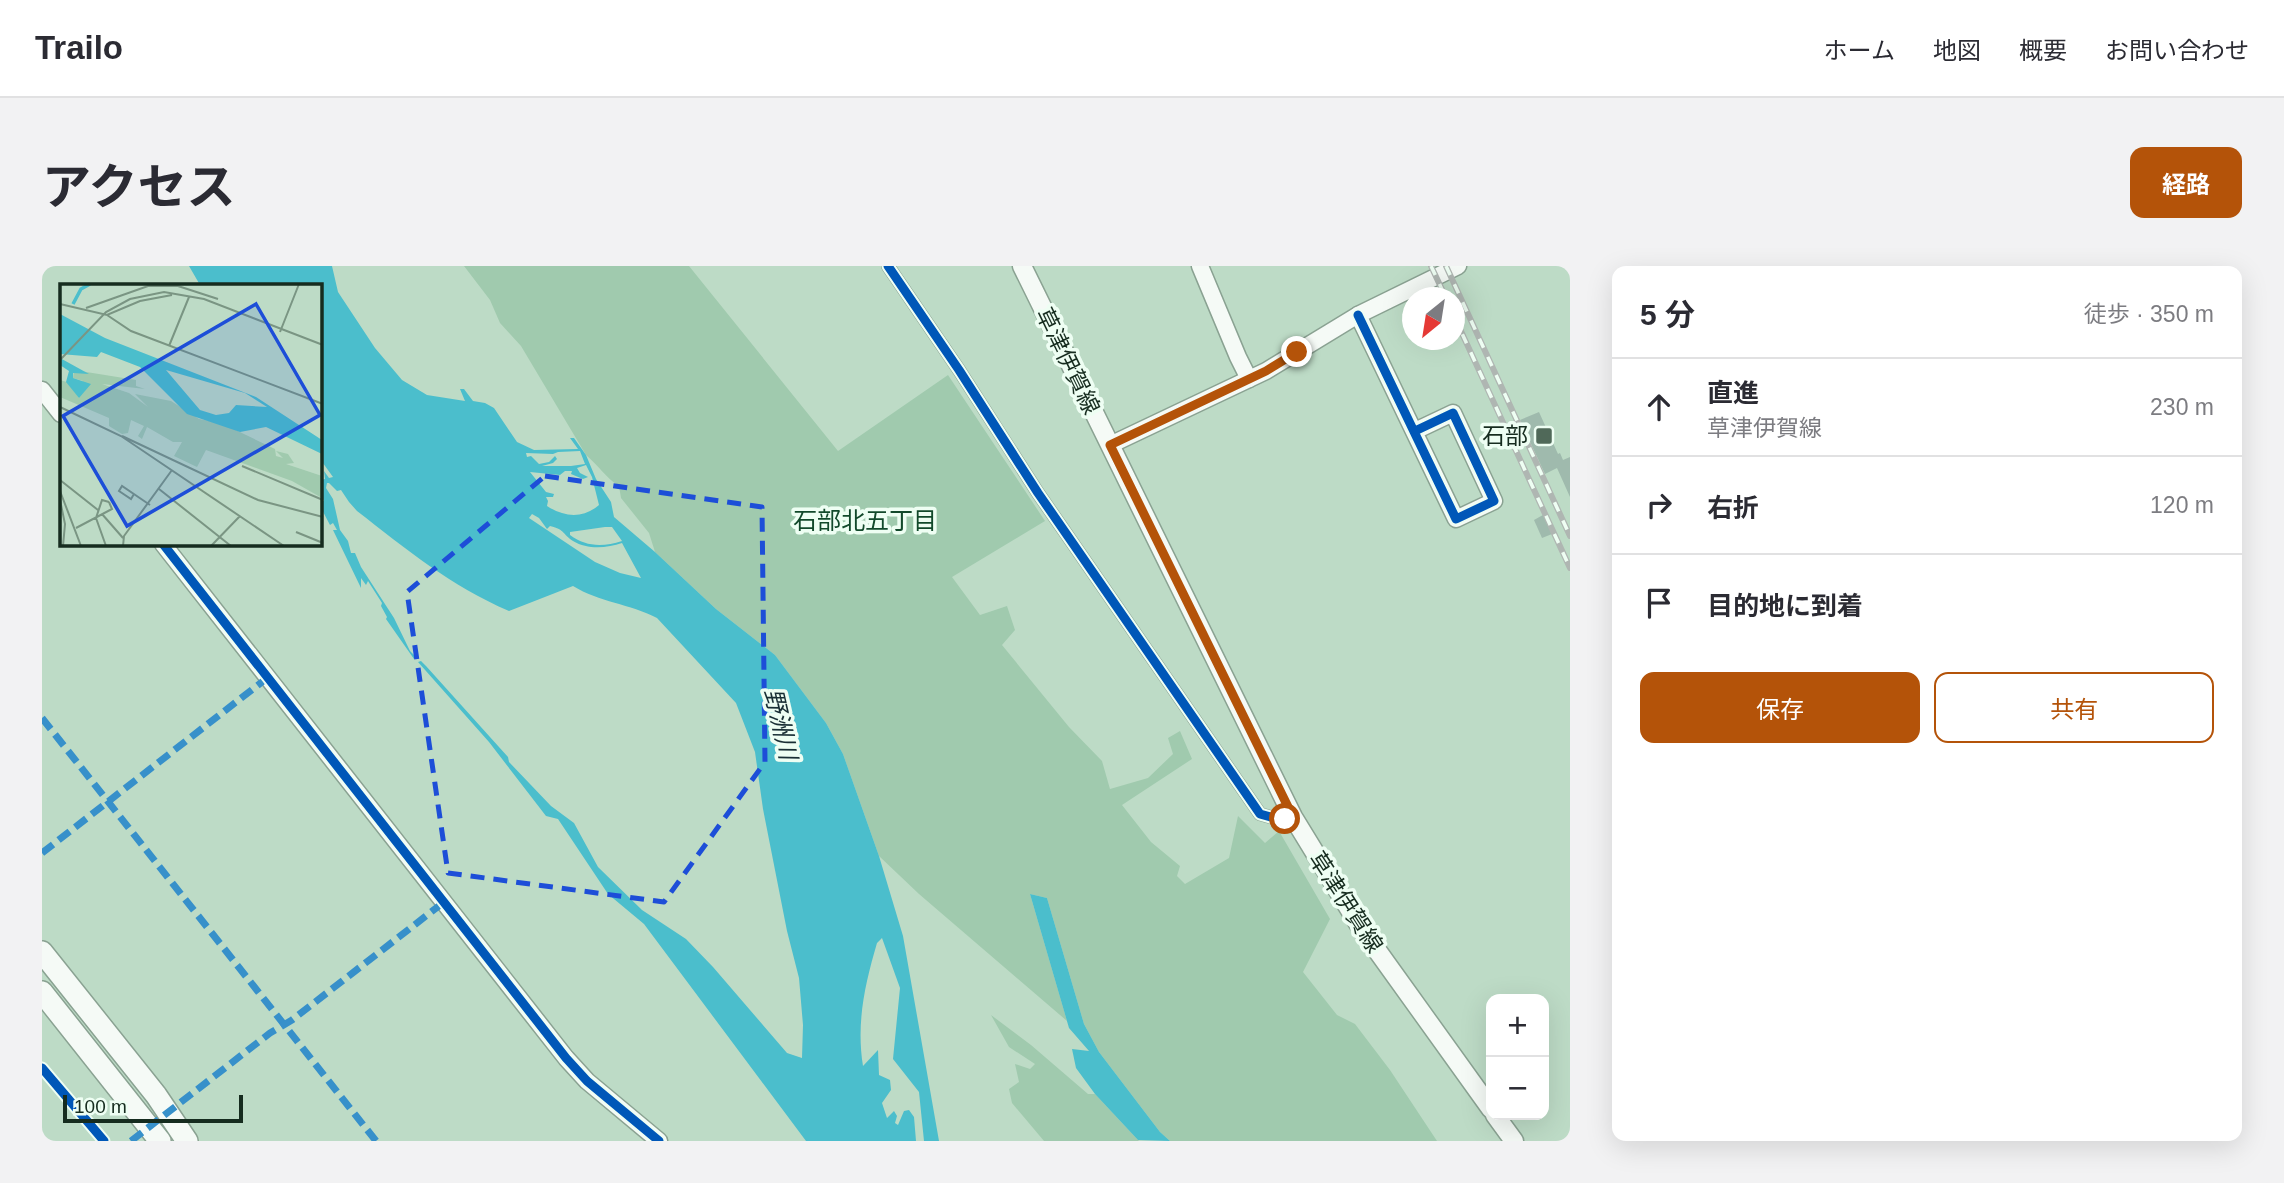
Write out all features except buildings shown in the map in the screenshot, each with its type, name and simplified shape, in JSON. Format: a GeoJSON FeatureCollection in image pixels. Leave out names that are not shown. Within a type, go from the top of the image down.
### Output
{"type":"FeatureCollection","features":[{"type":"Feature","properties":{"kind":"highway"},"geometry":{"type":"LineString","coordinates":[[42,952],[156,1095],[187,1141]]}},
{"type":"Feature","properties":{"kind":"highway"},"geometry":{"type":"LineString","coordinates":[[42,992],[160,1141]]}},
{"type":"Feature","properties":{"kind":"highway"},"geometry":{"type":"LineString","coordinates":[[130,1063],[172,1141]]}},
{"type":"Feature","properties":{"kind":"main road","name":"草津伊賀線"},"geometry":{"type":"LineString","coordinates":[[1022,266],[1293,817],[1361,928],[1486,1102]]}},
{"type":"Feature","properties":{"kind":"main road"},"geometry":{"type":"LineString","coordinates":[[1499,1120],[1514,1141]]}},
{"type":"Feature","properties":{"kind":"street"},"geometry":{"type":"LineString","coordinates":[[888,266],[960,370],[1038,494],[1260,814],[1281,820],[1293,817]]}},
{"type":"Feature","properties":{"kind":"street"},"geometry":{"type":"LineString","coordinates":[[1200,266],[1249,379]]}},
{"type":"Feature","properties":{"kind":"street"},"geometry":{"type":"LineString","coordinates":[[1110,445],[1266,371],[1358,315],[1458,266]]}},
{"type":"Feature","properties":{"kind":"street"},"geometry":{"type":"LineString","coordinates":[[1358,315],[1456,519],[1494,501],[1453,413],[1415,431]]}},
{"type":"Feature","properties":{"kind":"street"},"geometry":{"type":"LineString","coordinates":[[42,390],[60,413]]}},
{"type":"Feature","properties":{"kind":"street"},"geometry":{"type":"LineString","coordinates":[[165,546],[566,1058],[587,1081],[659,1141]]}},
{"type":"Feature","properties":{"kind":"highlighted area"},"geometry":{"type":"Polygon","coordinates":[[[545,476],[762,507],[765,762],[664,902],[448,873],[407,592],[545,476]]]}},
{"type":"Feature","properties":{"kind":"green space"},"geometry":{"type":"Polygon","coordinates":[[[464,266],[689,266],[838,451],[948,375],[1045,521],[952,577],[980,615],[1007,606],[1015,630],[1002,645],[1069,727],[1102,761],[1110,789],[1148,778],[1173,754],[1168,738],[1180,731],[1192,759],[1122,805],[1151,842],[1180,866],[1177,876],[1185,884],[1229,858],[1238,816],[1265,843],[1279,831],[1330,919],[1303,972],[1337,1015],[1355,1024],[1390,1070],[1437,1141],[1170,1141],[1160,1132],[1099,1052],[1084,1024],[1047,898],[1030,894],[1067,1021],[919,894],[879,856],[843,754],[826,723],[775,655],[716,609],[655,552],[649,533],[621,498],[619,486],[586,455],[521,346],[500,323],[490,300],[464,266]]]}},
{"type":"Feature","properties":{"kind":"green space"},"geometry":{"type":"Polygon","coordinates":[[[991,1015],[1088,1094],[1095,1094],[1139,1141],[1044,1141],[1012,1103],[1009,1089],[1019,1082],[1015,1064],[1030,1069],[1035,1064],[1009,1047],[991,1015]]]}},
{"type":"Feature","properties":{"kind":"water","name":"野洲川"},"geometry":{"type":"Polygon","coordinates":[[[189,266],[332,266],[338,292],[375,348],[402,380],[427,395],[465,401],[460,389],[464,389],[473,401],[494,408],[517,442],[534,450],[578,449],[570,438],[574,438],[611,502],[614,517],[716,609],[775,655],[826,723],[843,754],[879,856],[903,936],[939,1141],[924,1141],[919,1092],[893,1059],[900,988],[882,938],[877,943],[863,1004],[863,1066],[878,1050],[879,1075],[890,1080],[891,1090],[882,1103],[887,1118],[894,1111],[897,1116],[895,1123],[898,1125],[904,1111],[909,1110],[914,1117],[916,1141],[806,1141],[644,924],[608,894],[558,819],[546,816],[489,742],[418,662],[421,661],[426,666],[551,806],[574,823],[598,867],[642,910],[686,939],[787,1053],[802,1058],[803,1025],[799,978],[763,809],[755,752],[736,703],[657,618],[593,596],[573,586],[509,611],[430,566],[357,511],[341,490],[337,491],[327,483],[326,488],[333,499],[340,530],[348,541],[351,553],[355,553],[394,618],[410,651],[418,659],[414,659],[386,619],[382,603],[368,581],[366,585],[361,578],[361,588],[333,530],[337,530],[333,523],[330,525],[322,510],[324,471],[329,478],[333,477],[322,462],[322,284],[199,284],[189,266]],[[580,451],[526,453],[527,457],[531,456],[539,464],[549,462],[555,456],[557,459],[542,466],[571,466],[585,464],[580,451]],[[586,465],[577,468],[588,477],[583,479],[571,474],[572,471],[565,471],[560,475],[530,472],[546,492],[554,494],[553,497],[546,497],[547,506],[573,515],[587,513],[599,505],[586,465]],[[532,514],[529,518],[595,562],[620,573],[641,578],[622,543],[604,547],[585,546],[573,541],[559,529],[550,526],[547,529],[539,518],[532,514]],[[612,527],[570,532],[570,535],[588,544],[601,545],[622,541],[612,527]]]}},
{"type":"Feature","properties":{"kind":"water"},"geometry":{"type":"Polygon","coordinates":[[[1030,894],[1047,898],[1084,1024],[1099,1052],[1160,1132],[1170,1141],[1138,1140],[1095,1094],[1076,1068],[1072,1049],[1089,1051],[1069,1028],[1030,894]]]}},
{"type":"Feature","properties":{"kind":"railway"},"geometry":{"type":"LineString","coordinates":[[1431,266],[1441,287]]}},
{"type":"Feature","properties":{"kind":"railway"},"geometry":{"type":"LineString","coordinates":[[1446,266],[1570,536]]}},
{"type":"Feature","properties":{"kind":"railway"},"geometry":{"type":"LineString","coordinates":[[1465,340],[1570,568]]}},
{"type":"Feature","properties":{"kind":"marked path"},"geometry":{"type":"LineString","coordinates":[[42,853],[267,678]]}},
{"type":"Feature","properties":{"kind":"marked path"},"geometry":{"type":"LineString","coordinates":[[42,718],[376,1141]]}},
{"type":"Feature","properties":{"kind":"marked path"},"geometry":{"type":"LineString","coordinates":[[131,1141],[444,902]]}},
{"type":"Feature","properties":{"kind":"cycle path"},"geometry":{"type":"LineString","coordinates":[[888,266],[1038,493],[1260,814],[1281,820],[1293,817]]}},
{"type":"Feature","properties":{"kind":"cycle path"},"geometry":{"type":"LineString","coordinates":[[1358,315],[1456,519],[1494,501],[1453,413],[1415,431]]}},
{"type":"Feature","properties":{"kind":"cycle path"},"geometry":{"type":"LineString","coordinates":[[165,546],[566,1058],[587,1081],[659,1141]]}},
{"type":"Feature","properties":{"kind":"cycle path"},"geometry":{"type":"LineString","coordinates":[[42,1068],[104,1141]]}},
{"type":"Feature","properties":{"kind":"place","name":"石部"},"geometry":{"type":"Point","coordinates":[1544,436]}},
{"type":"Feature","properties":{"kind":"district","name":"石部北五丁目"},"geometry":{"type":"Point","coordinates":[865,520]}},
{"type":"Feature","properties":{"kind":"route"},"geometry":{"type":"LineString","coordinates":[[1285,819],[1293,817],[1110,445],[1266,371],[1297,352]]}}]}
